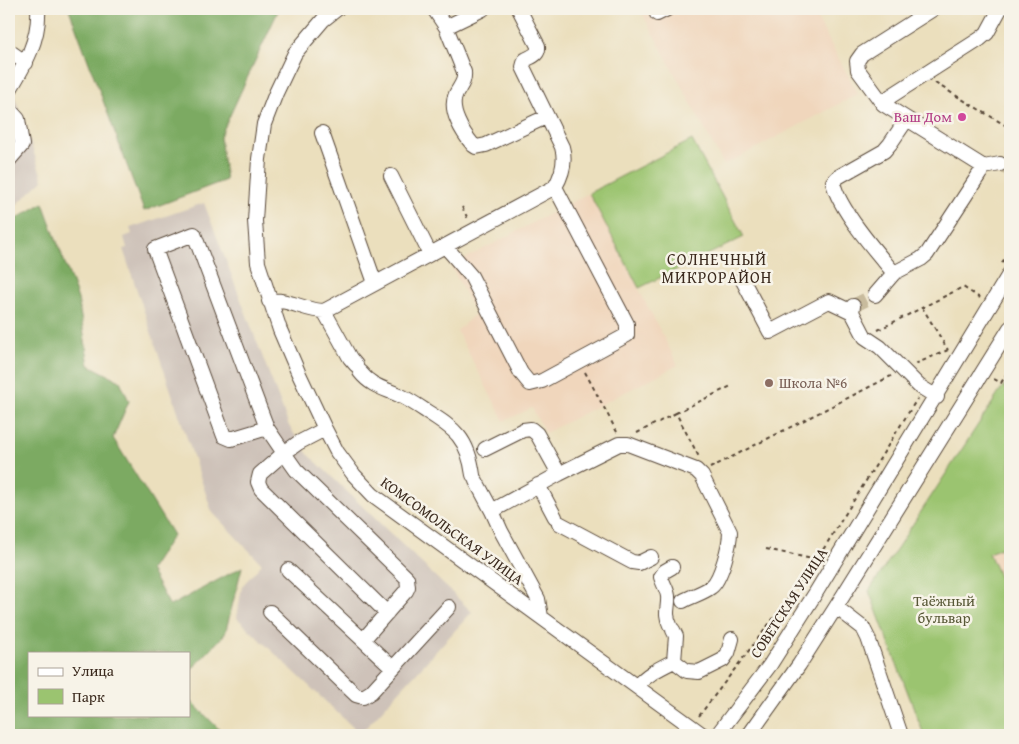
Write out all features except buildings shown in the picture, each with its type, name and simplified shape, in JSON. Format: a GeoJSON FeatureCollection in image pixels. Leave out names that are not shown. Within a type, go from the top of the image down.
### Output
{"type":"FeatureCollection","features":[{"type":"Feature","properties":{"kind":"street"},"geometry":{"type":"LineString","coordinates":[[9,91],[26,62],[36,34],[38,9]]}},
{"type":"Feature","properties":{"kind":"street","name":"КОМСОМОЛЬСКАЯ УЛИЦА"},"geometry":{"type":"LineString","coordinates":[[337,9],[323,20],[295,53],[264,124],[259,159],[255,221],[258,263],[269,301],[324,429],[354,475],[373,495],[703,735]]}},
{"type":"Feature","properties":{"kind":"street"},"geometry":{"type":"LineString","coordinates":[[434,9],[446,27],[464,72],[462,85],[455,95],[454,109],[457,118],[473,145],[476,147],[486,146],[546,116]]}},
{"type":"Feature","properties":{"kind":"street"},"geometry":{"type":"LineString","coordinates":[[446,27],[483,9]]}},
{"type":"Feature","properties":{"kind":"street"},"geometry":{"type":"LineString","coordinates":[[269,301],[277,300],[313,311],[324,311],[554,187],[561,172],[564,156],[523,66],[525,60],[536,54],[538,46],[519,9]]}},
{"type":"Feature","properties":{"kind":"street"},"geometry":{"type":"LineString","coordinates":[[934,9],[862,54],[856,61],[858,70],[883,104],[984,167],[1000,164]]}},
{"type":"Feature","properties":{"kind":"street"},"geometry":{"type":"LineString","coordinates":[[883,104],[891,96],[980,39],[986,33],[1000,9]]}},
{"type":"Feature","properties":{"kind":"street"},"geometry":{"type":"LineString","coordinates":[[9,51],[26,62]]}},
{"type":"Feature","properties":{"kind":"street"},"geometry":{"type":"LineString","coordinates":[[9,109],[18,119],[22,145],[9,160]]}},
{"type":"Feature","properties":{"kind":"street"},"geometry":{"type":"LineString","coordinates":[[894,274],[858,229],[834,190],[833,182],[838,177],[884,151],[907,119]]}},
{"type":"Feature","properties":{"kind":"street"},"geometry":{"type":"LineString","coordinates":[[322,132],[375,283]]}},
{"type":"Feature","properties":{"kind":"street"},"geometry":{"type":"LineString","coordinates":[[875,294],[894,274],[927,254],[984,167]]}},
{"type":"Feature","properties":{"kind":"street"},"geometry":{"type":"LineString","coordinates":[[391,176],[430,254]]}},
{"type":"Feature","properties":{"kind":"street"},"geometry":{"type":"LineString","coordinates":[[445,246],[471,276],[521,374],[530,384],[542,381],[579,361],[627,335],[627,324],[554,187]]}},
{"type":"Feature","properties":{"kind":"street"},"geometry":{"type":"LineString","coordinates":[[267,428],[231,439],[224,436],[155,249],[194,234],[267,428],[296,470],[407,578],[408,587],[406,591],[362,640]]}},
{"type":"Feature","properties":{"kind":"street","name":"СОВЕТСКАЯ УЛИЦА"},"geometry":{"type":"LineString","coordinates":[[717,735],[770,665],[882,485],[936,397],[1005,270]]}},
{"type":"Feature","properties":{"kind":"street"},"geometry":{"type":"LineString","coordinates":[[742,279],[770,332],[829,301],[852,309],[865,337],[880,347],[924,389],[936,397]]}},
{"type":"Feature","properties":{"kind":"street"},"geometry":{"type":"LineString","coordinates":[[324,311],[350,358],[367,381],[401,396],[450,425],[457,432],[471,457],[475,478],[538,599],[541,616]]}},
{"type":"Feature","properties":{"kind":"street"},"geometry":{"type":"LineString","coordinates":[[749,735],[799,665],[903,498],[1008,338]]}},
{"type":"Feature","properties":{"kind":"street"},"geometry":{"type":"LineString","coordinates":[[324,429],[304,439],[284,453],[260,474],[258,482],[261,489],[387,613]]}},
{"type":"Feature","properties":{"kind":"street"},"geometry":{"type":"LineString","coordinates":[[485,449],[523,430],[531,429],[537,434],[559,474]]}},
{"type":"Feature","properties":{"kind":"street"},"geometry":{"type":"LineString","coordinates":[[492,511],[609,447],[619,444],[628,444],[696,470],[702,476],[730,532],[730,540],[718,579],[713,586],[683,601]]}},
{"type":"Feature","properties":{"kind":"street"},"geometry":{"type":"LineString","coordinates":[[538,485],[557,520],[632,562],[640,563],[651,557]]}},
{"type":"Feature","properties":{"kind":"street"},"geometry":{"type":"LineString","coordinates":[[882,485],[903,498]]}},
{"type":"Feature","properties":{"kind":"street"},"geometry":{"type":"LineString","coordinates":[[672,567],[661,576],[668,593],[666,613],[676,636],[674,661]]}},
{"type":"Feature","properties":{"kind":"street"},"geometry":{"type":"LineString","coordinates":[[288,570],[393,668]]}},
{"type":"Feature","properties":{"kind":"street"},"geometry":{"type":"LineString","coordinates":[[270,612],[356,695],[363,697],[371,692],[449,607]]}},
{"type":"Feature","properties":{"kind":"street"},"geometry":{"type":"LineString","coordinates":[[836,607],[862,628],[868,638],[901,735]]}},
{"type":"Feature","properties":{"kind":"street"},"geometry":{"type":"LineString","coordinates":[[674,661],[687,671],[699,672],[723,660],[728,653],[732,639]]}},
{"type":"Feature","properties":{"kind":"street"},"geometry":{"type":"LineString","coordinates":[[637,686],[642,679],[674,661]]}},
{"type":"Feature","properties":{"kind":"path"},"geometry":{"type":"LineString","coordinates":[[923,76],[1010,128]]}},
{"type":"Feature","properties":{"kind":"path"},"geometry":{"type":"LineString","coordinates":[[462,207],[468,219]]}},
{"type":"Feature","properties":{"kind":"path"},"geometry":{"type":"LineString","coordinates":[[1005,270],[1010,249]]}},
{"type":"Feature","properties":{"kind":"path"},"geometry":{"type":"LineString","coordinates":[[865,337],[963,287],[980,298]]}},
{"type":"Feature","properties":{"kind":"path"},"geometry":{"type":"LineString","coordinates":[[922,308],[948,350]]}},
{"type":"Feature","properties":{"kind":"path"},"geometry":{"type":"LineString","coordinates":[[943,358],[948,350]]}},
{"type":"Feature","properties":{"kind":"path"},"geometry":{"type":"LineString","coordinates":[[706,470],[903,370],[948,350]]}},
{"type":"Feature","properties":{"kind":"path"},"geometry":{"type":"LineString","coordinates":[[579,361],[616,432]]}},
{"type":"Feature","properties":{"kind":"path"},"geometry":{"type":"LineString","coordinates":[[637,433],[730,386]]}},
{"type":"Feature","properties":{"kind":"path"},"geometry":{"type":"LineString","coordinates":[[691,726],[817,560],[924,389]]}},
{"type":"Feature","properties":{"kind":"path"},"geometry":{"type":"LineString","coordinates":[[676,413],[702,462]]}},
{"type":"Feature","properties":{"kind":"path"},"geometry":{"type":"LineString","coordinates":[[766,549],[817,560]]}},
{"type":"Feature","properties":{"kind":"shaded area"},"geometry":{"type":"Polygon","coordinates":[[[645,9],[812,9],[858,94],[724,165],[641,11],[645,9]]]}},
{"type":"Feature","properties":{"kind":"shaded area"},"geometry":{"type":"Polygon","coordinates":[[[9,79],[43,180],[9,212],[9,79]]]}},
{"type":"Feature","properties":{"kind":"shaded area"},"geometry":{"type":"Polygon","coordinates":[[[589,193],[678,365],[545,433],[532,408],[504,421],[457,331],[475,314],[451,266],[589,193]]]}},
{"type":"Feature","properties":{"kind":"shaded area"},"geometry":{"type":"Polygon","coordinates":[[[204,203],[289,426],[306,452],[472,612],[360,734],[237,618],[242,586],[262,564],[212,512],[123,249],[127,248],[124,237],[132,234],[130,228],[204,203]]]}},
{"type":"Feature","properties":{"kind":"shaded area"},"geometry":{"type":"Polygon","coordinates":[[[1010,544],[1010,601],[989,553],[1010,544]]]}},
{"type":"Feature","properties":{"kind":"green space"},"geometry":{"type":"Polygon","coordinates":[[[69,9],[279,9],[220,137],[226,180],[144,211],[69,9]]]}},
{"type":"Feature","properties":{"kind":"green space"},"geometry":{"type":"Polygon","coordinates":[[[692,140],[744,237],[639,288],[589,193],[692,140]]]}},
{"type":"Feature","properties":{"kind":"green space"},"geometry":{"type":"Polygon","coordinates":[[[43,203],[78,299],[89,365],[120,381],[129,401],[113,438],[173,535],[150,570],[170,606],[242,567],[225,634],[190,671],[190,652],[28,652],[28,716],[190,716],[190,700],[225,735],[9,735],[9,223],[43,203]]]}},
{"type":"Feature","properties":{"kind":"green space","name":"Таёжный бульвар"},"geometry":{"type":"Polygon","coordinates":[[[1004,385],[1010,401],[1010,544],[989,553],[1010,601],[1010,735],[924,735],[869,591],[1004,385]]]}},
{"type":"Feature","properties":{"kind":"tunnel"},"geometry":{"type":"LineString","coordinates":[[1000,164],[1010,170]]}},
{"type":"Feature","properties":{"kind":"tunnel"},"geometry":{"type":"LineString","coordinates":[[853,306],[875,295]]}},
{"type":"Feature","properties":{"kind":"place","name":"Ваш Дом"},"geometry":{"type":"Point","coordinates":[962,117]}},
{"type":"Feature","properties":{"kind":"place","name":"Школа №6"},"geometry":{"type":"Point","coordinates":[769,383]}},
{"type":"Feature","properties":{"kind":"district","name":"СОЛНЕЧНЫЙ МИКРОРАЙОН"},"geometry":{"type":"Point","coordinates":[717,268]}}]}
